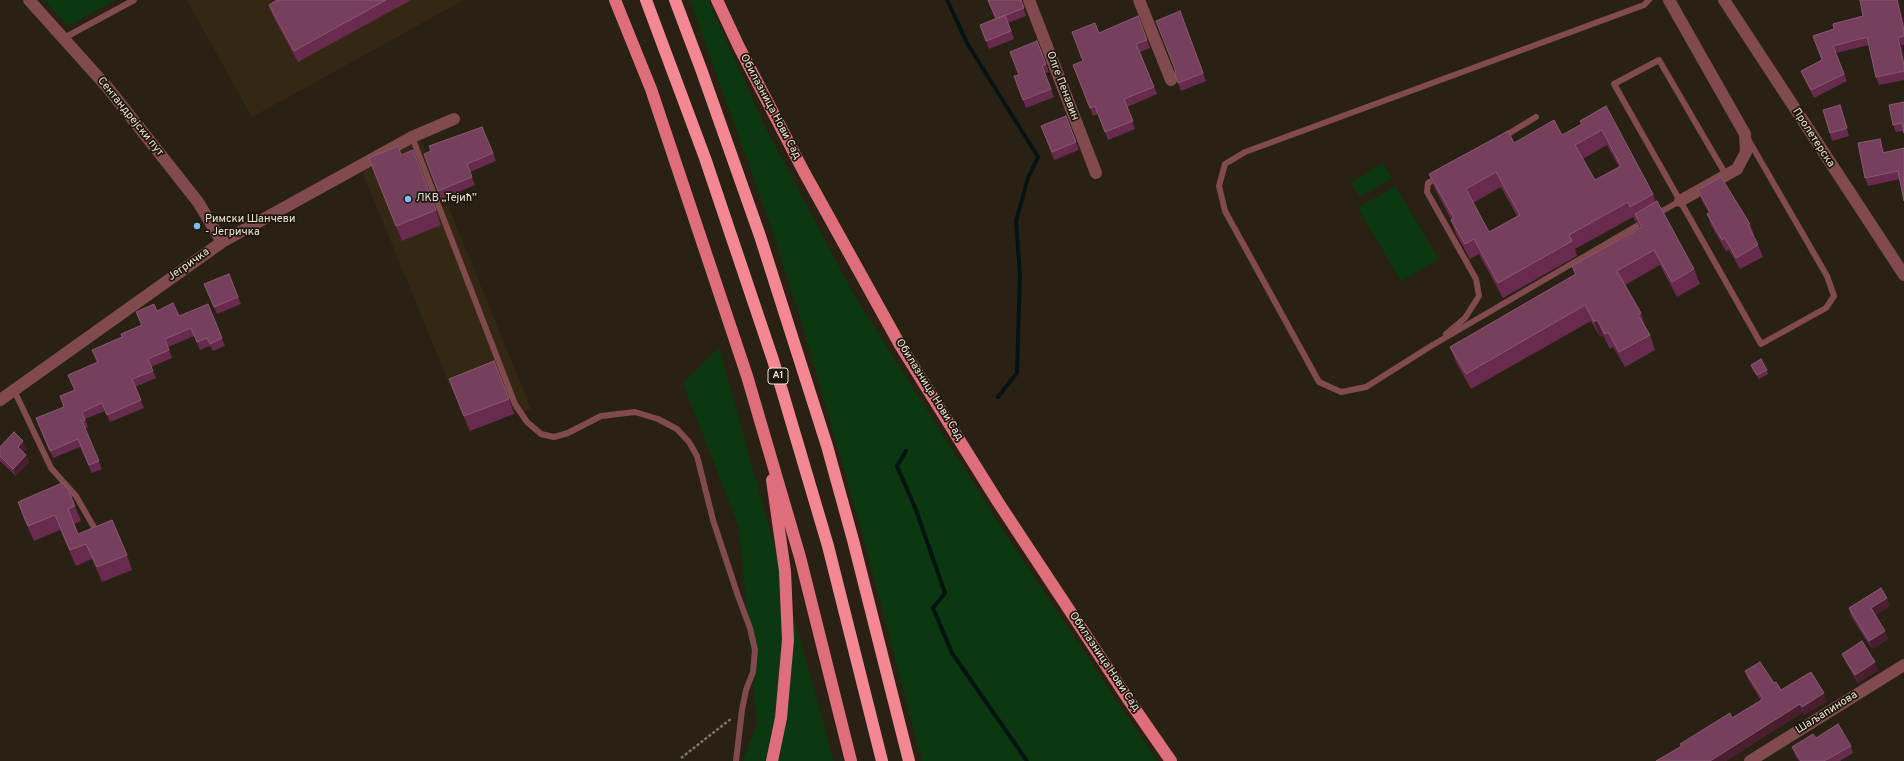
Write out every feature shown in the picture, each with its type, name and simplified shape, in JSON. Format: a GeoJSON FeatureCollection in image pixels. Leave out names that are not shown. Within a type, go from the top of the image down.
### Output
{"type":"FeatureCollection","features":[{"type":"Feature","properties":{"kind":"highway","name":"A1"},"geometry":{"type":"LineString","coordinates":[[646,0],[705,158],[773,360],[828,546],[882,761]]}},
{"type":"Feature","properties":{"kind":"highway","name":"A1"},"geometry":{"type":"LineString","coordinates":[[675,0],[760,236],[827,446],[853,540],[909,761]]}},
{"type":"Feature","properties":{"kind":"main road"},"geometry":{"type":"LineString","coordinates":[[615,0],[658,110],[764,432],[800,557],[852,761]]}},
{"type":"Feature","properties":{"kind":"main road","name":"Обилазница Нови Сад"},"geometry":{"type":"LineString","coordinates":[[717,0],[739,47],[804,172],[900,345],[998,502],[1128,699],[1171,761]]}},
{"type":"Feature","properties":{"kind":"main road"},"geometry":{"type":"LineString","coordinates":[[764,432],[785,571],[788,615],[785,690],[772,761]]}},
{"type":"Feature","properties":{"kind":"street","name":"Сентандрејски пут"},"geometry":{"type":"LineString","coordinates":[[29,0],[108,88],[198,202],[222,242]]}},
{"type":"Feature","properties":{"kind":"street","name":"Олге Пенавин"},"geometry":{"type":"LineString","coordinates":[[1029,0],[1096,173]]}},
{"type":"Feature","properties":{"kind":"street"},"geometry":{"type":"LineString","coordinates":[[1139,0],[1171,80]]}},
{"type":"Feature","properties":{"kind":"street"},"geometry":{"type":"LineString","coordinates":[[1669,0],[1745,134],[1746,152],[1737,169],[1680,200]]}},
{"type":"Feature","properties":{"kind":"street","name":"Пролетерска"},"geometry":{"type":"LineString","coordinates":[[1724,0],[1904,275]]}},
{"type":"Feature","properties":{"kind":"street","name":"Јегричка"},"geometry":{"type":"LineString","coordinates":[[0,400],[13,388],[222,242],[412,136],[454,119]]}},
{"type":"Feature","properties":{"kind":"street","name":"Шаљапинова"},"geometry":{"type":"LineString","coordinates":[[1750,761],[1904,666]]}},
{"type":"Feature","properties":{"kind":"lane"},"geometry":{"type":"LineString","coordinates":[[64,38],[134,0]]}},
{"type":"Feature","properties":{"kind":"lane"},"geometry":{"type":"LineString","coordinates":[[1650,0],[1637,8],[1245,152],[1225,164],[1219,186],[1225,211],[1319,382],[1341,392],[1366,387],[1431,346],[1680,200]]}},
{"type":"Feature","properties":{"kind":"lane"},"geometry":{"type":"LineString","coordinates":[[1726,175],[1659,60],[1614,84],[1761,344],[1826,308],[1834,296],[1828,276],[1745,134]]}},
{"type":"Feature","properties":{"kind":"lane"},"geometry":{"type":"LineString","coordinates":[[1496,142],[1536,117]]}},
{"type":"Feature","properties":{"kind":"lane"},"geometry":{"type":"LineString","coordinates":[[412,136],[515,404],[527,422],[541,434],[554,437],[568,433],[601,416],[635,412],[658,419],[677,429],[689,442],[696,456],[713,520],[750,628],[755,650],[753,672],[746,690],[742,710],[736,761]]}},
{"type":"Feature","properties":{"kind":"lane"},"geometry":{"type":"LineString","coordinates":[[1431,346],[1465,318],[1479,296],[1476,279],[1427,192],[1428,183],[1442,175]]}},
{"type":"Feature","properties":{"kind":"lane"},"geometry":{"type":"LineString","coordinates":[[13,388],[51,468],[76,496],[95,529]]}},
{"type":"Feature","properties":{"kind":"path"},"geometry":{"type":"LineString","coordinates":[[681,758],[742,710]]}},
{"type":"Feature","properties":{"kind":"shaded area"},"geometry":{"type":"Polygon","coordinates":[[[187,0],[464,0],[252,117],[187,0]]]}},
{"type":"Feature","properties":{"kind":"shaded area"},"geometry":{"type":"Polygon","coordinates":[[[419,135],[531,409],[470,431],[470,434],[360,166],[419,135]]]}},
{"type":"Feature","properties":{"kind":"green space"},"geometry":{"type":"Polygon","coordinates":[[[44,0],[115,0],[68,26],[44,0]]]}},
{"type":"Feature","properties":{"kind":"green space"},"geometry":{"type":"Polygon","coordinates":[[[690,0],[708,0],[764,125],[854,295],[1008,538],[1157,761],[922,761],[862,532],[805,334],[772,229],[690,0]]]}},
{"type":"Feature","properties":{"kind":"green space"},"geometry":{"type":"Polygon","coordinates":[[[1383,163],[1392,178],[1360,197],[1351,182],[1383,163]]]}},
{"type":"Feature","properties":{"kind":"green space"},"geometry":{"type":"Polygon","coordinates":[[[1395,186],[1439,259],[1401,281],[1358,208],[1395,186]]]}},
{"type":"Feature","properties":{"kind":"green space"},"geometry":{"type":"Polygon","coordinates":[[[719,347],[834,761],[743,761],[757,723],[739,527],[683,383],[719,347]]]}},
{"type":"Feature","properties":{"kind":"building"},"geometry":{"type":"Polygon","coordinates":[[[277,0],[386,0],[294,51],[269,5],[277,0]]]}},
{"type":"Feature","properties":{"kind":"building"},"geometry":{"type":"Polygon","coordinates":[[[988,0],[1021,0],[1024,8],[996,19],[988,0]]]}},
{"type":"Feature","properties":{"kind":"building"},"geometry":{"type":"Polygon","coordinates":[[[1860,0],[1897,0],[1904,30],[1904,36],[1898,38],[1904,71],[1876,77],[1867,37],[1833,46],[1844,74],[1811,90],[1801,71],[1822,60],[1813,36],[1834,29],[1833,24],[1863,16],[1860,0]]]}},
{"type":"Feature","properties":{"kind":"building"},"geometry":{"type":"Polygon","coordinates":[[[1180,11],[1203,73],[1178,83],[1175,75],[1175,69],[1156,21],[1180,11]]]}},
{"type":"Feature","properties":{"kind":"building"},"geometry":{"type":"Polygon","coordinates":[[[1005,15],[1011,31],[986,41],[980,25],[1005,15]]]}},
{"type":"Feature","properties":{"kind":"building"},"geometry":{"type":"Polygon","coordinates":[[[1138,16],[1147,40],[1136,44],[1154,87],[1124,99],[1133,121],[1105,132],[1095,106],[1090,108],[1073,65],[1083,61],[1072,32],[1095,23],[1099,33],[1138,16]]]}},
{"type":"Feature","properties":{"kind":"building"},"geometry":{"type":"Polygon","coordinates":[[[1037,41],[1046,64],[1042,66],[1051,89],[1023,100],[1014,76],[1019,75],[1010,52],[1037,41]]]}},
{"type":"Feature","properties":{"kind":"building"},"geometry":{"type":"Polygon","coordinates":[[[1904,102],[1904,133],[1902,123],[1893,125],[1889,105],[1904,102]]]}},
{"type":"Feature","properties":{"kind":"building"},"geometry":{"type":"Polygon","coordinates":[[[1840,105],[1847,128],[1830,133],[1823,110],[1840,105]]]}},
{"type":"Feature","properties":{"kind":"building"},"geometry":{"type":"Polygon","coordinates":[[[1606,106],[1653,194],[1630,207],[1628,202],[1569,235],[1572,241],[1498,283],[1474,239],[1465,244],[1451,220],[1454,218],[1429,174],[1508,131],[1514,143],[1554,120],[1562,135],[1582,124],[1580,121],[1606,106]],[[1602,130],[1575,145],[1595,180],[1621,166],[1602,130]],[[1496,172],[1466,189],[1489,232],[1520,215],[1496,172]]]}},
{"type":"Feature","properties":{"kind":"building"},"geometry":{"type":"Polygon","coordinates":[[[1066,116],[1076,142],[1052,152],[1041,126],[1066,116]]]}},
{"type":"Feature","properties":{"kind":"building"},"geometry":{"type":"Polygon","coordinates":[[[482,127],[493,153],[467,164],[472,177],[438,191],[424,154],[431,151],[429,146],[482,127]]]}},
{"type":"Feature","properties":{"kind":"building"},"geometry":{"type":"Polygon","coordinates":[[[1880,139],[1883,153],[1904,148],[1904,201],[1898,171],[1865,178],[1858,143],[1880,139]]]}},
{"type":"Feature","properties":{"kind":"building","name":"ЛКВ „Тејић”"},"geometry":{"type":"Polygon","coordinates":[[[398,146],[401,155],[413,150],[436,210],[396,226],[369,158],[398,146]]]}},
{"type":"Feature","properties":{"kind":"building"},"geometry":{"type":"Polygon","coordinates":[[[1721,177],[1750,224],[1748,225],[1758,245],[1736,258],[1725,238],[1722,240],[1707,214],[1710,212],[1698,190],[1721,177]]]}},
{"type":"Feature","properties":{"kind":"building"},"geometry":{"type":"Polygon","coordinates":[[[1657,201],[1694,269],[1672,282],[1654,250],[1617,271],[1641,313],[1638,315],[1650,335],[1619,352],[1608,332],[1605,334],[1597,320],[1594,322],[1585,305],[1466,374],[1450,347],[1576,274],[1572,266],[1642,227],[1635,214],[1657,201]]]}},
{"type":"Feature","properties":{"kind":"building"},"geometry":{"type":"Polygon","coordinates":[[[229,274],[238,297],[214,307],[204,284],[229,274]]]}},
{"type":"Feature","properties":{"kind":"building"},"geometry":{"type":"Polygon","coordinates":[[[173,303],[179,316],[208,304],[222,338],[210,344],[207,338],[197,342],[191,328],[165,339],[169,350],[148,359],[153,371],[132,379],[141,400],[107,415],[102,403],[82,412],[85,420],[82,421],[99,461],[89,465],[78,439],[50,451],[36,418],[64,407],[60,396],[75,390],[68,375],[98,362],[92,350],[122,337],[121,334],[142,325],[136,312],[154,304],[157,311],[173,303]]]}},
{"type":"Feature","properties":{"kind":"building"},"geometry":{"type":"Polygon","coordinates":[[[1761,359],[1767,370],[1757,375],[1751,365],[1761,359]]]}},
{"type":"Feature","properties":{"kind":"building"},"geometry":{"type":"Polygon","coordinates":[[[494,361],[509,399],[464,416],[449,379],[494,361]]]}},
{"type":"Feature","properties":{"kind":"building"},"geometry":{"type":"Polygon","coordinates":[[[14,432],[23,441],[18,447],[26,455],[13,469],[0,456],[0,447],[14,432]]]}},
{"type":"Feature","properties":{"kind":"building"},"geometry":{"type":"Polygon","coordinates":[[[62,483],[68,489],[75,506],[68,509],[78,534],[112,520],[127,555],[97,567],[86,544],[70,550],[55,515],[28,526],[18,502],[62,483]]]}},
{"type":"Feature","properties":{"kind":"building"},"geometry":{"type":"Polygon","coordinates":[[[1881,588],[1887,598],[1871,608],[1885,631],[1869,641],[1849,608],[1881,588]]]}},
{"type":"Feature","properties":{"kind":"building"},"geometry":{"type":"Polygon","coordinates":[[[1862,641],[1875,662],[1855,675],[1842,654],[1862,641]]]}},
{"type":"Feature","properties":{"kind":"building"},"geometry":{"type":"Polygon","coordinates":[[[1760,662],[1774,683],[1776,682],[1781,690],[1811,672],[1824,693],[1802,707],[1800,704],[1710,761],[1656,761],[1682,746],[1680,744],[1730,713],[1732,718],[1763,699],[1745,671],[1760,662]]]}},
{"type":"Feature","properties":{"kind":"building"},"geometry":{"type":"Polygon","coordinates":[[[1838,724],[1851,746],[1824,761],[1801,761],[1792,747],[1813,734],[1816,738],[1838,724]]]}},
{"type":"Feature","properties":{"kind":"waterway"},"geometry":{"type":"LineString","coordinates":[[947,0],[967,43],[1038,157],[1028,178],[1016,221],[1020,275],[1017,373],[998,397]]}},
{"type":"Feature","properties":{"kind":"waterway"},"geometry":{"type":"LineString","coordinates":[[906,451],[897,466],[916,510],[945,593],[933,608],[952,653],[1027,761]]}},
{"type":"Feature","properties":{"kind":"place","name":"ЛКВ „Тејић”"},"geometry":{"type":"Point","coordinates":[408,199]}},
{"type":"Feature","properties":{"kind":"place","name":"Римски Шанчеви - Јегричка"},"geometry":{"type":"Point","coordinates":[197,226]}}]}
